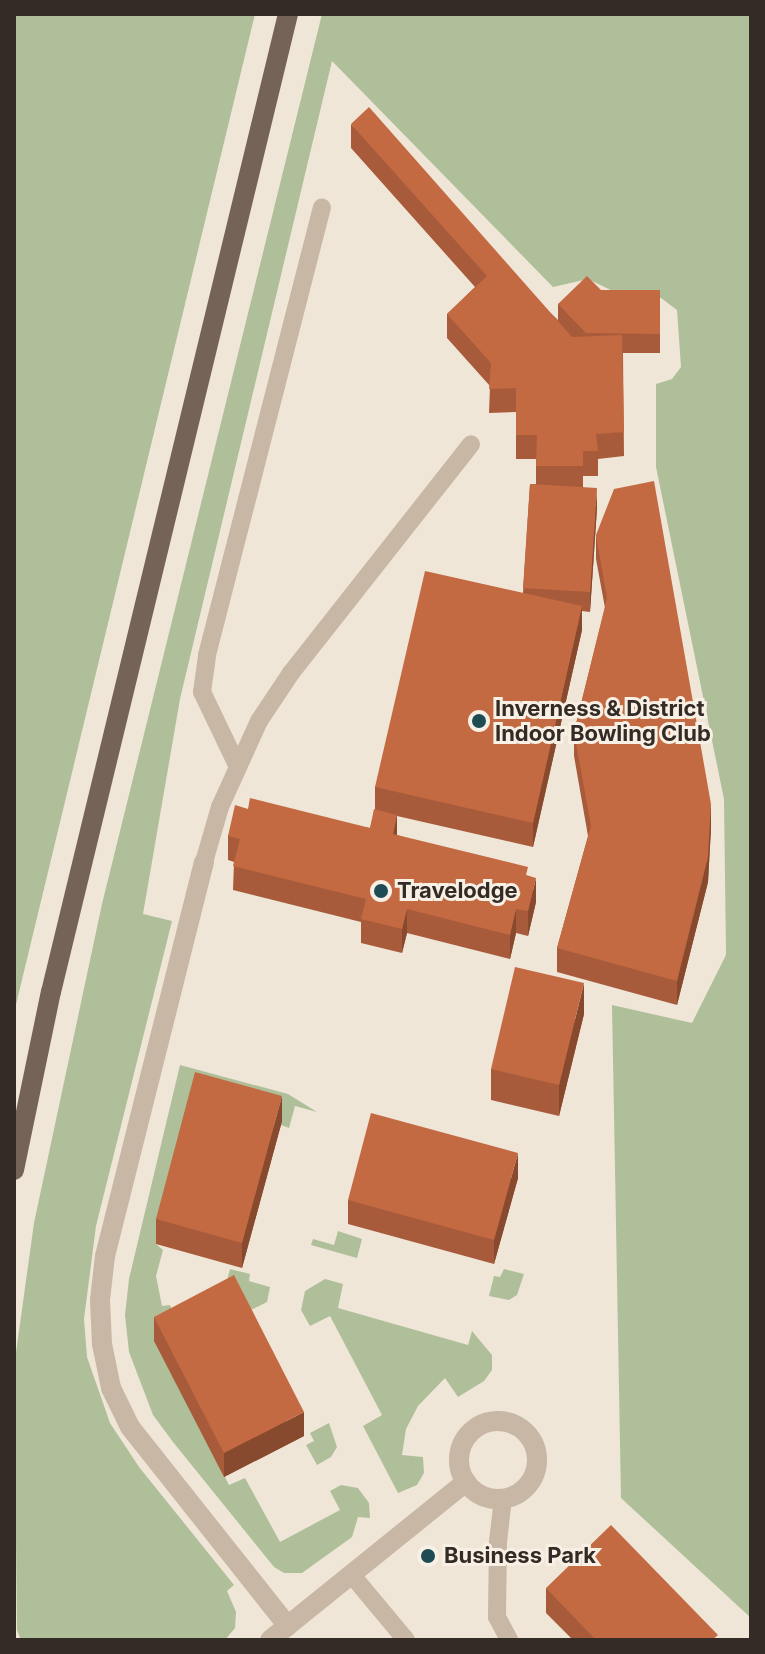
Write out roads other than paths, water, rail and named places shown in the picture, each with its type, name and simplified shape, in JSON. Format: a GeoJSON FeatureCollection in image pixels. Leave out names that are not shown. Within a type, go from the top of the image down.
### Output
{"type":"FeatureCollection","features":[{"type":"Feature","properties":{"kind":"main road"},"geometry":{"type":"LineString","coordinates":[[14,1170],[51,992],[288,14]]}},
{"type":"Feature","properties":{"kind":"street"},"geometry":{"type":"LineString","coordinates":[[204,862],[105,1256],[100,1300],[102,1344],[111,1388],[130,1427],[288,1626]]}},
{"type":"Feature","properties":{"kind":"street"},"geometry":{"type":"LineString","coordinates":[[489,1422],[514,1424],[532,1441],[536,1465],[525,1487],[503,1498],[482,1495],[466,1482],[459,1458],[468,1435],[489,1422]]}},
{"type":"Feature","properties":{"kind":"street"},"geometry":{"type":"LineString","coordinates":[[270,1640],[466,1482]]}},
{"type":"Feature","properties":{"kind":"lane"},"geometry":{"type":"LineString","coordinates":[[237,765],[202,692],[207,655],[322,208]]}},
{"type":"Feature","properties":{"kind":"lane"},"geometry":{"type":"LineString","coordinates":[[204,862],[237,765],[259,721],[291,673],[471,444]]}},
{"type":"Feature","properties":{"kind":"lane"},"geometry":{"type":"LineString","coordinates":[[503,1498],[498,1542],[497,1617],[509,1640]]}},
{"type":"Feature","properties":{"kind":"lane"},"geometry":{"type":"LineString","coordinates":[[351,1574],[401,1638]]}},
{"type":"Feature","properties":{"kind":"place","name":"Inverness & District Indoor Bowling Club"},"geometry":{"type":"Point","coordinates":[479,721]}},
{"type":"Feature","properties":{"kind":"place","name":"Travelodge"},"geometry":{"type":"Point","coordinates":[381,891]}},
{"type":"Feature","properties":{"kind":"place","name":"Business Park"},"geometry":{"type":"Point","coordinates":[428,1556]}}]}
